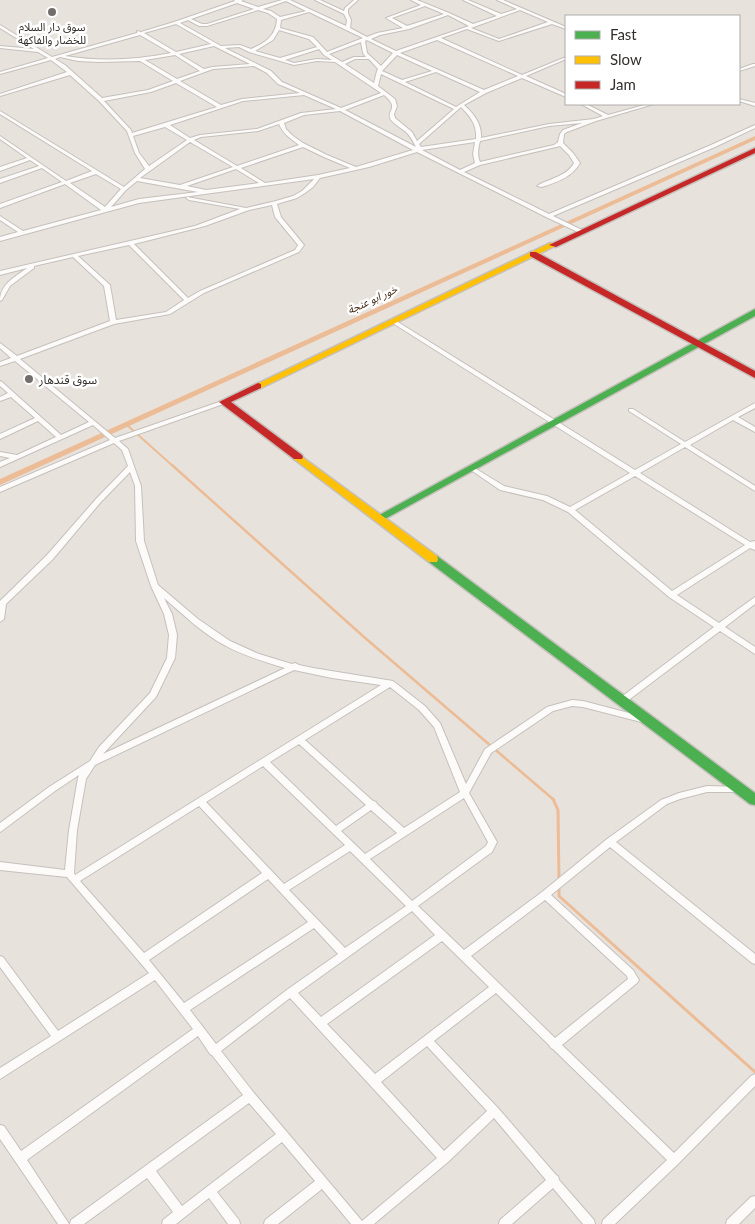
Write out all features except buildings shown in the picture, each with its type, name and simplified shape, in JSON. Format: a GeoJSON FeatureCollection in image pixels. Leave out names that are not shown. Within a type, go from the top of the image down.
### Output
{"type":"FeatureCollection","features":[{"type":"Feature","properties":{"kind":"street"},"geometry":{"type":"LineString","coordinates":[[0,73],[176,23],[238,0],[247,7],[265,10],[279,20],[280,29],[269,41],[251,51]]}},
{"type":"Feature","properties":{"kind":"street"},"geometry":{"type":"LineString","coordinates":[[188,18],[204,26],[287,0],[348,29],[365,40],[484,92]]}},
{"type":"Feature","properties":{"kind":"street"},"geometry":{"type":"LineString","coordinates":[[317,0],[346,13]]}},
{"type":"Feature","properties":{"kind":"street"},"geometry":{"type":"LineString","coordinates":[[348,29],[349,20],[346,9],[356,0]]}},
{"type":"Feature","properties":{"kind":"street"},"geometry":{"type":"LineString","coordinates":[[413,0],[473,26]]}},
{"type":"Feature","properties":{"kind":"street"},"geometry":{"type":"LineString","coordinates":[[465,0],[501,16]]}},
{"type":"Feature","properties":{"kind":"street"},"geometry":{"type":"LineString","coordinates":[[499,0],[565,28]]}},
{"type":"Feature","properties":{"kind":"street"},"geometry":{"type":"LineString","coordinates":[[407,28],[388,18],[425,5]]}},
{"type":"Feature","properties":{"kind":"street"},"geometry":{"type":"LineString","coordinates":[[217,9],[233,17]]}},
{"type":"Feature","properties":{"kind":"street"},"geometry":{"type":"LineString","coordinates":[[376,86],[380,70],[396,53],[520,9]]}},
{"type":"Feature","properties":{"kind":"street"},"geometry":{"type":"LineString","coordinates":[[279,20],[309,11]]}},
{"type":"Feature","properties":{"kind":"street"},"geometry":{"type":"LineString","coordinates":[[326,54],[379,34],[407,28],[448,14]]}},
{"type":"Feature","properties":{"kind":"street"},"geometry":{"type":"LineString","coordinates":[[467,28],[499,40],[552,22]]}},
{"type":"Feature","properties":{"kind":"street"},"geometry":{"type":"LineString","coordinates":[[176,23],[269,72],[280,83],[418,147],[460,172],[580,232]]}},
{"type":"Feature","properties":{"kind":"street"},"geometry":{"type":"LineString","coordinates":[[0,26],[51,58],[101,100],[132,135],[137,153],[148,169]]}},
{"type":"Feature","properties":{"kind":"street"},"geometry":{"type":"LineString","coordinates":[[280,29],[311,38],[326,54],[376,86],[395,103],[392,114],[393,118],[410,133],[418,147]]}},
{"type":"Feature","properties":{"kind":"street"},"geometry":{"type":"LineString","coordinates":[[0,32],[8,30]]}},
{"type":"Feature","properties":{"kind":"street"},"geometry":{"type":"LineString","coordinates":[[139,32],[204,70]]}},
{"type":"Feature","properties":{"kind":"street"},"geometry":{"type":"LineString","coordinates":[[437,38],[565,96]]}},
{"type":"Feature","properties":{"kind":"street"},"geometry":{"type":"LineString","coordinates":[[365,40],[363,49],[380,70],[401,82],[459,107],[475,121],[479,132],[474,149],[478,164]]}},
{"type":"Feature","properties":{"kind":"street"},"geometry":{"type":"LineString","coordinates":[[58,56],[81,60],[140,59],[176,55],[215,44]]}},
{"type":"Feature","properties":{"kind":"street"},"geometry":{"type":"LineString","coordinates":[[0,46],[41,51]]}},
{"type":"Feature","properties":{"kind":"street"},"geometry":{"type":"LineString","coordinates":[[220,46],[240,46],[294,64],[317,60],[336,61]]}},
{"type":"Feature","properties":{"kind":"street"},"geometry":{"type":"LineString","coordinates":[[280,60],[320,47]]}},
{"type":"Feature","properties":{"kind":"street"},"geometry":{"type":"LineString","coordinates":[[341,64],[354,58],[370,58]]}},
{"type":"Feature","properties":{"kind":"street"},"geometry":{"type":"LineString","coordinates":[[418,147],[459,107],[484,92],[520,75],[565,58]]}},
{"type":"Feature","properties":{"kind":"street"},"geometry":{"type":"LineString","coordinates":[[140,59],[175,82],[219,106]]}},
{"type":"Feature","properties":{"kind":"street"},"geometry":{"type":"LineString","coordinates":[[101,100],[142,92],[175,82],[204,70],[254,65]]}},
{"type":"Feature","properties":{"kind":"street"},"geometry":{"type":"LineString","coordinates":[[740,70],[755,65]]}},
{"type":"Feature","properties":{"kind":"street"},"geometry":{"type":"LineString","coordinates":[[401,82],[435,71]]}},
{"type":"Feature","properties":{"kind":"street"},"geometry":{"type":"LineString","coordinates":[[0,95],[70,73]]}},
{"type":"Feature","properties":{"kind":"street"},"geometry":{"type":"LineString","coordinates":[[105,210],[124,189],[148,169],[191,139],[215,133],[258,130],[310,113],[340,110],[384,93]]}},
{"type":"Feature","properties":{"kind":"street"},"geometry":{"type":"LineString","coordinates":[[132,135],[219,106],[253,98],[307,94]]}},
{"type":"Feature","properties":{"kind":"street"},"geometry":{"type":"LineString","coordinates":[[740,100],[755,105]]}},
{"type":"Feature","properties":{"kind":"street"},"geometry":{"type":"LineString","coordinates":[[585,105],[607,116]]}},
{"type":"Feature","properties":{"kind":"street"},"geometry":{"type":"LineString","coordinates":[[593,109],[599,105]]}},
{"type":"Feature","properties":{"kind":"street"},"geometry":{"type":"LineString","coordinates":[[560,143],[565,130],[648,105]]}},
{"type":"Feature","properties":{"kind":"street"},"geometry":{"type":"LineString","coordinates":[[0,112],[124,189]]}},
{"type":"Feature","properties":{"kind":"street"},"geometry":{"type":"LineString","coordinates":[[0,239],[139,201],[318,178],[356,169],[418,147],[477,140],[549,125],[594,120]]}},
{"type":"Feature","properties":{"kind":"street"},"geometry":{"type":"LineString","coordinates":[[282,122],[282,126],[286,131],[303,145],[356,169]]}},
{"type":"Feature","properties":{"kind":"street"},"geometry":{"type":"LineString","coordinates":[[166,125],[264,184]]}},
{"type":"Feature","properties":{"kind":"street"},"geometry":{"type":"LineString","coordinates":[[548,216],[713,146],[755,126]]}},
{"type":"Feature","properties":{"kind":"street"},"geometry":{"type":"LineString","coordinates":[[0,138],[105,210]]}},
{"type":"Feature","properties":{"kind":"street"},"geometry":{"type":"LineString","coordinates":[[460,172],[478,164],[548,149],[560,143]]}},
{"type":"Feature","properties":{"kind":"street"},"geometry":{"type":"LineString","coordinates":[[540,186],[569,174],[577,163],[560,143]]}},
{"type":"Feature","properties":{"kind":"street"},"geometry":{"type":"LineString","coordinates":[[180,187],[303,145]]}},
{"type":"Feature","properties":{"kind":"street"},"geometry":{"type":"LineString","coordinates":[[0,490],[113,438],[224,402],[393,320],[755,150]]}},
{"type":"Feature","properties":{"kind":"street"},"geometry":{"type":"LineString","coordinates":[[0,169],[31,158]]}},
{"type":"Feature","properties":{"kind":"street"},"geometry":{"type":"LineString","coordinates":[[0,181],[43,166]]}},
{"type":"Feature","properties":{"kind":"street"},"geometry":{"type":"LineString","coordinates":[[0,206],[95,172]]}},
{"type":"Feature","properties":{"kind":"street"},"geometry":{"type":"LineString","coordinates":[[0,273],[199,227],[248,209],[275,204],[300,194],[318,178]]}},
{"type":"Feature","properties":{"kind":"street"},"geometry":{"type":"LineString","coordinates":[[136,179],[213,192]]}},
{"type":"Feature","properties":{"kind":"street"},"geometry":{"type":"LineString","coordinates":[[175,196],[248,209]]}},
{"type":"Feature","properties":{"kind":"street"},"geometry":{"type":"LineString","coordinates":[[0,364],[114,322],[168,313],[187,300],[299,249],[301,245],[278,217],[275,204]]}},
{"type":"Feature","properties":{"kind":"street"},"geometry":{"type":"LineString","coordinates":[[0,218],[22,233]]}},
{"type":"Feature","properties":{"kind":"street"},"geometry":{"type":"LineString","coordinates":[[131,244],[187,300]]}},
{"type":"Feature","properties":{"kind":"street"},"geometry":{"type":"LineString","coordinates":[[533,254],[755,375]]}},
{"type":"Feature","properties":{"kind":"street"},"geometry":{"type":"LineString","coordinates":[[75,256],[107,285],[114,322]]}},
{"type":"Feature","properties":{"kind":"street"},"geometry":{"type":"LineString","coordinates":[[0,299],[8,285],[35,265]]}},
{"type":"Feature","properties":{"kind":"street"},"geometry":{"type":"LineString","coordinates":[[379,518],[755,312]]}},
{"type":"Feature","properties":{"kind":"street"},"geometry":{"type":"LineString","coordinates":[[393,320],[554,423],[754,545],[672,595]]}},
{"type":"Feature","properties":{"kind":"street"},"geometry":{"type":"LineString","coordinates":[[0,345],[125,450],[138,486],[140,541],[155,586],[171,623],[173,635],[171,658],[153,695],[90,764],[82,778],[71,877],[156,974],[250,1096],[358,1224]]}},
{"type":"Feature","properties":{"kind":"street"},"geometry":{"type":"LineString","coordinates":[[0,383],[61,438]]}},
{"type":"Feature","properties":{"kind":"street"},"geometry":{"type":"LineString","coordinates":[[0,400],[12,394]]}},
{"type":"Feature","properties":{"kind":"street"},"geometry":{"type":"LineString","coordinates":[[224,402],[755,800]]}},
{"type":"Feature","properties":{"kind":"street"},"geometry":{"type":"LineString","coordinates":[[570,510],[755,405]]}},
{"type":"Feature","properties":{"kind":"street"},"geometry":{"type":"LineString","coordinates":[[631,410],[755,489]]}},
{"type":"Feature","properties":{"kind":"street"},"geometry":{"type":"LineString","coordinates":[[733,417],[755,430]]}},
{"type":"Feature","properties":{"kind":"street"},"geometry":{"type":"LineString","coordinates":[[0,436],[39,418]]}},
{"type":"Feature","properties":{"kind":"street"},"geometry":{"type":"LineString","coordinates":[[0,465],[93,423]]}},
{"type":"Feature","properties":{"kind":"street"},"geometry":{"type":"LineString","coordinates":[[0,454],[18,457]]}},
{"type":"Feature","properties":{"kind":"street"},"geometry":{"type":"LineString","coordinates":[[0,619],[1,604],[50,557],[98,501],[132,466]]}},
{"type":"Feature","properties":{"kind":"street"},"geometry":{"type":"LineString","coordinates":[[471,468],[498,486],[545,498],[570,510],[672,595],[755,651]]}},
{"type":"Feature","properties":{"kind":"street"},"geometry":{"type":"LineString","coordinates":[[155,586],[220,638],[239,649],[295,666],[334,675],[390,683],[422,708],[437,725],[465,793],[492,838],[492,845],[412,906],[291,992],[214,1051]]}},
{"type":"Feature","properties":{"kind":"street"},"geometry":{"type":"LineString","coordinates":[[623,700],[755,600]]}},
{"type":"Feature","properties":{"kind":"street"},"geometry":{"type":"LineString","coordinates":[[0,828],[52,789],[90,764],[295,666]]}},
{"type":"Feature","properties":{"kind":"street"},"geometry":{"type":"LineString","coordinates":[[0,866],[71,877],[200,801],[390,683]]}},
{"type":"Feature","properties":{"kind":"street"},"geometry":{"type":"LineString","coordinates":[[364,859],[402,832],[465,793],[484,755],[491,748],[539,716],[561,705],[583,704],[652,722]]}},
{"type":"Feature","properties":{"kind":"street"},"geometry":{"type":"LineString","coordinates":[[300,740],[402,832]]}},
{"type":"Feature","properties":{"kind":"street"},"geometry":{"type":"LineString","coordinates":[[264,762],[674,1160]]}},
{"type":"Feature","properties":{"kind":"street"},"geometry":{"type":"LineString","coordinates":[[464,956],[545,895],[649,812],[679,796],[708,789],[741,790]]}},
{"type":"Feature","properties":{"kind":"street"},"geometry":{"type":"LineString","coordinates":[[200,801],[344,954]]}},
{"type":"Feature","properties":{"kind":"street"},"geometry":{"type":"LineString","coordinates":[[335,831],[372,804]]}},
{"type":"Feature","properties":{"kind":"street"},"geometry":{"type":"LineString","coordinates":[[610,842],[755,960]]}},
{"type":"Feature","properties":{"kind":"street"},"geometry":{"type":"LineString","coordinates":[[283,889],[351,846]]}},
{"type":"Feature","properties":{"kind":"street"},"geometry":{"type":"LineString","coordinates":[[143,959],[268,874]]}},
{"type":"Feature","properties":{"kind":"street"},"geometry":{"type":"LineString","coordinates":[[545,895],[630,973],[634,980],[554,1045]]}},
{"type":"Feature","properties":{"kind":"street"},"geometry":{"type":"LineString","coordinates":[[183,1008],[315,923]]}},
{"type":"Feature","properties":{"kind":"street"},"geometry":{"type":"LineString","coordinates":[[320,1023],[442,935]]}},
{"type":"Feature","properties":{"kind":"street"},"geometry":{"type":"LineString","coordinates":[[0,960],[57,1037]]}},
{"type":"Feature","properties":{"kind":"street"},"geometry":{"type":"LineString","coordinates":[[0,1074],[156,974]]}},
{"type":"Feature","properties":{"kind":"street"},"geometry":{"type":"LineString","coordinates":[[374,1081],[496,987]]}},
{"type":"Feature","properties":{"kind":"street"},"geometry":{"type":"LineString","coordinates":[[291,992],[444,1158]]}},
{"type":"Feature","properties":{"kind":"street"},"geometry":{"type":"LineString","coordinates":[[19,1159],[199,1030]]}},
{"type":"Feature","properties":{"kind":"street"},"geometry":{"type":"LineString","coordinates":[[427,1040],[494,1111],[590,1224]]}},
{"type":"Feature","properties":{"kind":"street"},"geometry":{"type":"LineString","coordinates":[[607,1224],[755,1079]]}},
{"type":"Feature","properties":{"kind":"street"},"geometry":{"type":"LineString","coordinates":[[75,1224],[250,1096]]}},
{"type":"Feature","properties":{"kind":"street"},"geometry":{"type":"LineString","coordinates":[[366,1224],[444,1158],[494,1111]]}},
{"type":"Feature","properties":{"kind":"street"},"geometry":{"type":"LineString","coordinates":[[0,1130],[64,1224]]}},
{"type":"Feature","properties":{"kind":"street"},"geometry":{"type":"LineString","coordinates":[[168,1224],[283,1136]]}},
{"type":"Feature","properties":{"kind":"street"},"geometry":{"type":"LineString","coordinates":[[148,1170],[181,1214]]}},
{"type":"Feature","properties":{"kind":"street"},"geometry":{"type":"LineString","coordinates":[[504,1224],[554,1180]]}},
{"type":"Feature","properties":{"kind":"street"},"geometry":{"type":"LineString","coordinates":[[269,1224],[323,1182]]}},
{"type":"Feature","properties":{"kind":"street"},"geometry":{"type":"LineString","coordinates":[[210,1192],[235,1224]]}},
{"type":"Feature","properties":{"kind":"street"},"geometry":{"type":"LineString","coordinates":[[731,1224],[755,1201]]}},
{"type":"Feature","properties":{"kind":"waterway","name":"خور ابو عنجة"},"geometry":{"type":"LineString","coordinates":[[0,482],[755,138]]}},
{"type":"Feature","properties":{"kind":"waterway"},"geometry":{"type":"LineString","coordinates":[[127,425],[174,467]]}},
{"type":"Feature","properties":{"kind":"waterway"},"geometry":{"type":"LineString","coordinates":[[172,465],[364,637],[553,799]]}},
{"type":"Feature","properties":{"kind":"waterway"},"geometry":{"type":"LineString","coordinates":[[553,799],[558,810],[559,881]]}},
{"type":"Feature","properties":{"kind":"waterway"},"geometry":{"type":"LineString","coordinates":[[559,886],[559,896],[755,1072]]}},
{"type":"Feature","properties":{"kind":"traffic: fast"},"geometry":{"type":"LineString","coordinates":[[379,518],[755,312]]}},
{"type":"Feature","properties":{"kind":"traffic: fast"},"geometry":{"type":"LineString","coordinates":[[433,559],[755,800]]}},
{"type":"Feature","properties":{"kind":"traffic: slow"},"geometry":{"type":"LineString","coordinates":[[258,386],[553,245]]}},
{"type":"Feature","properties":{"kind":"traffic: slow"},"geometry":{"type":"LineString","coordinates":[[298,457],[433,559]]}},
{"type":"Feature","properties":{"kind":"traffic: jam"},"geometry":{"type":"LineString","coordinates":[[553,245],[755,150]]}},
{"type":"Feature","properties":{"kind":"traffic: jam"},"geometry":{"type":"LineString","coordinates":[[533,254],[755,375]]}},
{"type":"Feature","properties":{"kind":"traffic: jam"},"geometry":{"type":"LineString","coordinates":[[258,386],[224,402],[298,457]]}},
{"type":"Feature","properties":{"kind":"place","name":"سوق دار السلام للخضار والفاكهة"},"geometry":{"type":"Point","coordinates":[52,12]}},
{"type":"Feature","properties":{"kind":"place","name":"سوق قندهار"},"geometry":{"type":"Point","coordinates":[29,379]}}]}
